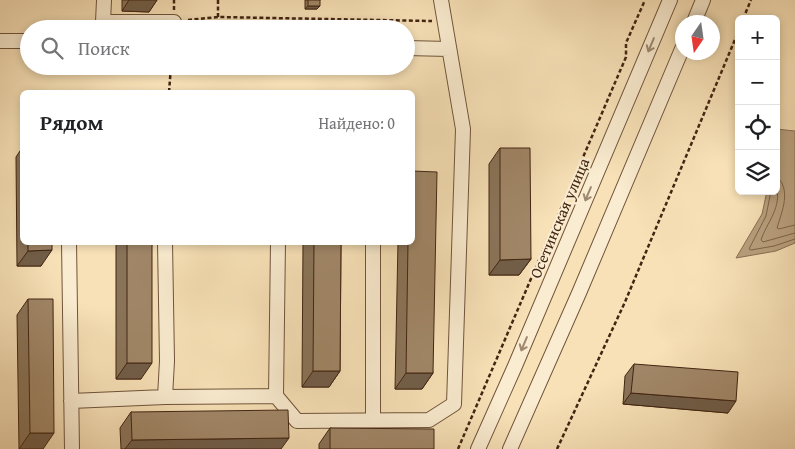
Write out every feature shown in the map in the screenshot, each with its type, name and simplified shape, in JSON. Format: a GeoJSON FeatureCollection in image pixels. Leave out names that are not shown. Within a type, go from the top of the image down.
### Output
{"type":"FeatureCollection","features":[{"type":"Feature","properties":{"kind":"street"},"geometry":{"type":"LineString","coordinates":[[104,0],[104,20]]}},
{"type":"Feature","properties":{"kind":"street"},"geometry":{"type":"LineString","coordinates":[[278,245],[276,396],[297,421],[429,420],[454,404],[463,129],[441,0]]}},
{"type":"Feature","properties":{"kind":"street","name":"Осетинская улица"},"geometry":{"type":"LineString","coordinates":[[478,449],[519,357],[670,0]]}},
{"type":"Feature","properties":{"kind":"street"},"geometry":{"type":"LineString","coordinates":[[697,15],[703,0]]}},
{"type":"Feature","properties":{"kind":"street"},"geometry":{"type":"LineString","coordinates":[[0,41],[20,41]]}},
{"type":"Feature","properties":{"kind":"street"},"geometry":{"type":"LineString","coordinates":[[415,48],[449,49]]}},
{"type":"Feature","properties":{"kind":"street"},"geometry":{"type":"LineString","coordinates":[[510,449],[579,293],[677,60]]}},
{"type":"Feature","properties":{"kind":"street"},"geometry":{"type":"LineString","coordinates":[[70,245],[72,449]]}},
{"type":"Feature","properties":{"kind":"street"},"geometry":{"type":"LineString","coordinates":[[165,245],[167,361],[165,397]]}},
{"type":"Feature","properties":{"kind":"street"},"geometry":{"type":"LineString","coordinates":[[373,245],[373,420]]}},
{"type":"Feature","properties":{"kind":"street"},"geometry":{"type":"LineString","coordinates":[[71,401],[165,397],[276,396]]}},
{"type":"Feature","properties":{"kind":"path"},"geometry":{"type":"LineString","coordinates":[[218,0],[218,17]]}},
{"type":"Feature","properties":{"kind":"path"},"geometry":{"type":"LineString","coordinates":[[458,449],[626,56],[626,43],[645,0]]}},
{"type":"Feature","properties":{"kind":"path"},"geometry":{"type":"LineString","coordinates":[[745,15],[751,0]]}},
{"type":"Feature","properties":{"kind":"path"},"geometry":{"type":"LineString","coordinates":[[192,20],[218,17],[388,20]]}},
{"type":"Feature","properties":{"kind":"path"},"geometry":{"type":"LineString","coordinates":[[415,20],[444,21]]}},
{"type":"Feature","properties":{"kind":"path"},"geometry":{"type":"LineString","coordinates":[[557,449],[625,302],[735,40]]}},
{"type":"Feature","properties":{"kind":"path"},"geometry":{"type":"LineString","coordinates":[[169,90],[170,75]]}},
{"type":"Feature","properties":{"kind":"water"},"geometry":{"type":"Polygon","coordinates":[[[780,129],[795,131],[795,243],[776,251],[736,258],[762,214],[766,195],[780,195],[780,129]]]}},
{"type":"Feature","properties":{"kind":"building"},"geometry":{"type":"Polygon","coordinates":[[[308,0],[320,0],[320,6],[308,6],[308,0]]]}},
{"type":"Feature","properties":{"kind":"building"},"geometry":{"type":"Polygon","coordinates":[[[500,148],[530,148],[531,259],[500,260],[500,148]]]}},
{"type":"Feature","properties":{"kind":"building"},"geometry":{"type":"Polygon","coordinates":[[[415,171],[437,172],[433,373],[406,373],[408,245],[415,245],[415,171]]]}},
{"type":"Feature","properties":{"kind":"building"},"geometry":{"type":"Polygon","coordinates":[[[28,245],[52,245],[52,250],[28,251],[28,245]]]}},
{"type":"Feature","properties":{"kind":"building"},"geometry":{"type":"Polygon","coordinates":[[[127,245],[152,245],[152,363],[127,363],[127,245]]]}},
{"type":"Feature","properties":{"kind":"building"},"geometry":{"type":"Polygon","coordinates":[[[314,245],[341,245],[340,371],[313,371],[314,245]]]}},
{"type":"Feature","properties":{"kind":"building"},"geometry":{"type":"Polygon","coordinates":[[[28,299],[53,299],[54,433],[30,433],[28,299]]]}},
{"type":"Feature","properties":{"kind":"building"},"geometry":{"type":"Polygon","coordinates":[[[634,364],[738,372],[736,401],[631,393],[634,364]]]}},
{"type":"Feature","properties":{"kind":"building"},"geometry":{"type":"Polygon","coordinates":[[[288,410],[289,438],[132,440],[131,412],[288,410]]]}},
{"type":"Feature","properties":{"kind":"building"},"geometry":{"type":"Polygon","coordinates":[[[330,428],[434,429],[434,449],[330,449],[330,428]]]}}]}
